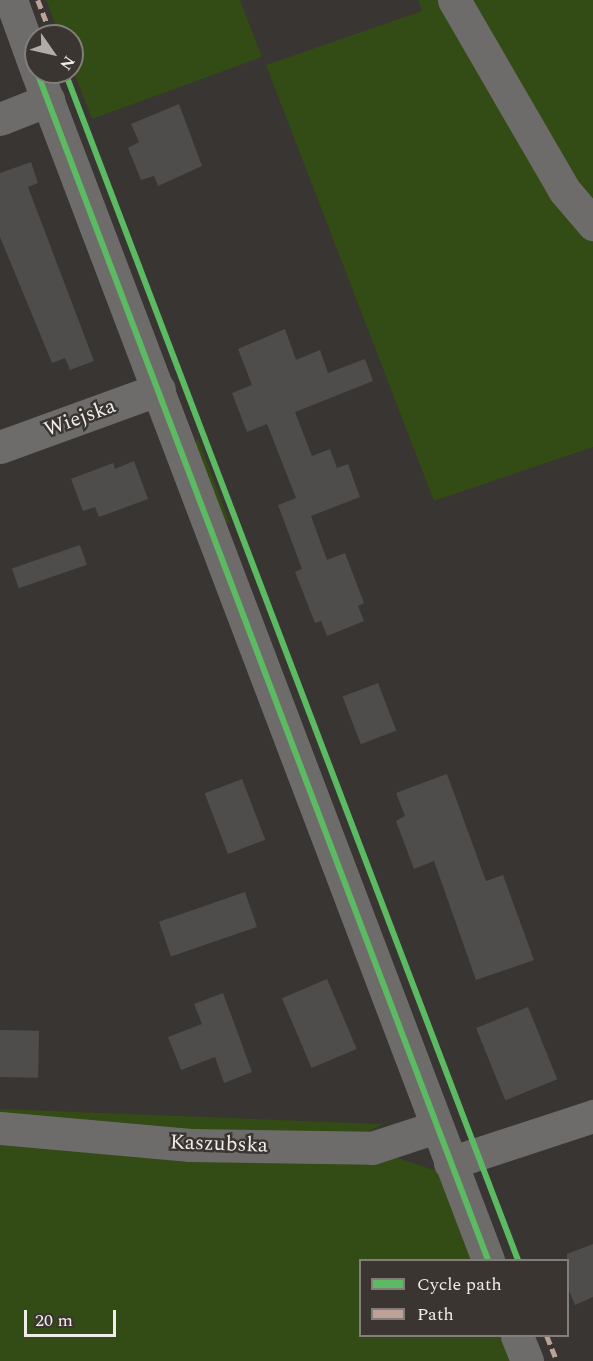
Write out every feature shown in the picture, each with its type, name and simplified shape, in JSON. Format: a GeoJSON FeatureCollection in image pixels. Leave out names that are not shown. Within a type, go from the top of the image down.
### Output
{"type":"FeatureCollection","features":[{"type":"Feature","properties":{"kind":"street"},"geometry":{"type":"LineString","coordinates":[[11,0],[24,36]]}},
{"type":"Feature","properties":{"kind":"street"},"geometry":{"type":"LineString","coordinates":[[454,0],[564,190],[593,224]]}},
{"type":"Feature","properties":{"kind":"street"},"geometry":{"type":"LineString","coordinates":[[0,118],[36,84]]}},
{"type":"Feature","properties":{"kind":"street"},"geometry":{"type":"LineString","coordinates":[[42,84],[488,1259]]}},
{"type":"Feature","properties":{"kind":"street","name":"Wiejska"},"geometry":{"type":"LineString","coordinates":[[0,447],[159,389]]}},
{"type":"Feature","properties":{"kind":"street"},"geometry":{"type":"LineString","coordinates":[[450,1163],[593,1116]]}},
{"type":"Feature","properties":{"kind":"street","name":"Kaszubska"},"geometry":{"type":"LineString","coordinates":[[0,1128],[190,1145],[372,1148],[436,1127]]}},
{"type":"Feature","properties":{"kind":"street"},"geometry":{"type":"LineString","coordinates":[[518,1337],[527,1361]]}},
{"type":"Feature","properties":{"kind":"green space"},"geometry":{"type":"Polygon","coordinates":[[[46,0],[240,0],[262,57],[92,119],[78,84],[84,84],[84,24],[55,24],[46,0]]]}},
{"type":"Feature","properties":{"kind":"green space"},"geometry":{"type":"Polygon","coordinates":[[[418,0],[593,0],[593,447],[434,501],[266,65],[422,11],[418,0]]]}},
{"type":"Feature","properties":{"kind":"green space"},"geometry":{"type":"Polygon","coordinates":[[[198,438],[230,524],[222,521],[193,445],[198,438]]]}},
{"type":"Feature","properties":{"kind":"green space"},"geometry":{"type":"Polygon","coordinates":[[[0,1109],[380,1124],[392,1119],[362,1135],[305,1140],[0,1114],[0,1109]]]}},
{"type":"Feature","properties":{"kind":"green space"},"geometry":{"type":"Polygon","coordinates":[[[0,1142],[395,1157],[440,1172],[475,1259],[359,1259],[359,1337],[505,1337],[515,1361],[0,1361],[0,1142]]]}},
{"type":"Feature","properties":{"kind":"building"},"geometry":{"type":"Polygon","coordinates":[[[179,104],[202,166],[158,186],[154,176],[141,180],[128,148],[139,142],[131,124],[179,104]]]}},
{"type":"Feature","properties":{"kind":"building"},"geometry":{"type":"Polygon","coordinates":[[[31,162],[38,183],[28,187],[94,361],[70,370],[65,358],[52,363],[0,237],[0,173],[31,162]]]}},
{"type":"Feature","properties":{"kind":"building"},"geometry":{"type":"Polygon","coordinates":[[[285,329],[296,360],[320,350],[328,373],[365,359],[373,381],[295,412],[312,456],[330,449],[337,468],[348,464],[360,497],[311,516],[327,560],[345,553],[364,603],[358,606],[364,621],[327,636],[321,621],[315,623],[295,572],[302,569],[278,505],[296,498],[267,424],[247,432],[232,393],[252,385],[238,349],[285,329]]]}},
{"type":"Feature","properties":{"kind":"building"},"geometry":{"type":"Polygon","coordinates":[[[134,461],[148,499],[99,517],[95,507],[83,511],[71,479],[113,463],[115,469],[134,461]]]}},
{"type":"Feature","properties":{"kind":"building"},"geometry":{"type":"Polygon","coordinates":[[[80,545],[87,565],[19,588],[12,568],[80,545]]]}},
{"type":"Feature","properties":{"kind":"building"},"geometry":{"type":"Polygon","coordinates":[[[378,683],[396,731],[361,744],[343,697],[378,683]]]}},
{"type":"Feature","properties":{"kind":"building"},"geometry":{"type":"Polygon","coordinates":[[[447,774],[486,881],[503,875],[534,960],[476,980],[434,861],[414,869],[396,821],[405,816],[396,793],[447,774]]]}},
{"type":"Feature","properties":{"kind":"building"},"geometry":{"type":"Polygon","coordinates":[[[242,779],[265,840],[228,854],[205,793],[242,779]]]}},
{"type":"Feature","properties":{"kind":"building"},"geometry":{"type":"Polygon","coordinates":[[[245,892],[257,927],[171,957],[159,922],[245,892]]]}},
{"type":"Feature","properties":{"kind":"building"},"geometry":{"type":"Polygon","coordinates":[[[327,979],[357,1049],[312,1068],[282,998],[327,979]]]}},
{"type":"Feature","properties":{"kind":"building"},"geometry":{"type":"Polygon","coordinates":[[[223,993],[252,1072],[224,1083],[215,1057],[181,1070],[168,1037],[202,1024],[194,1004],[223,993]]]}},
{"type":"Feature","properties":{"kind":"building"},"geometry":{"type":"Polygon","coordinates":[[[528,1007],[557,1079],[505,1100],[476,1028],[528,1007]]]}},
{"type":"Feature","properties":{"kind":"building"},"geometry":{"type":"Polygon","coordinates":[[[0,1030],[39,1031],[38,1078],[0,1077],[0,1030]]]}},
{"type":"Feature","properties":{"kind":"building"},"geometry":{"type":"Polygon","coordinates":[[[593,1244],[593,1297],[575,1305],[569,1291],[567,1254],[593,1244]]]}},
{"type":"Feature","properties":{"kind":"marked path"},"geometry":{"type":"LineString","coordinates":[[38,0],[47,24]]}},
{"type":"Feature","properties":{"kind":"marked path"},"geometry":{"type":"LineString","coordinates":[[547,1337],[557,1361]]}},
{"type":"Feature","properties":{"kind":"cycle path"},"geometry":{"type":"LineString","coordinates":[[42,84],[488,1259]]}},
{"type":"Feature","properties":{"kind":"cycle path"},"geometry":{"type":"LineString","coordinates":[[70,84],[518,1259]]}}]}
